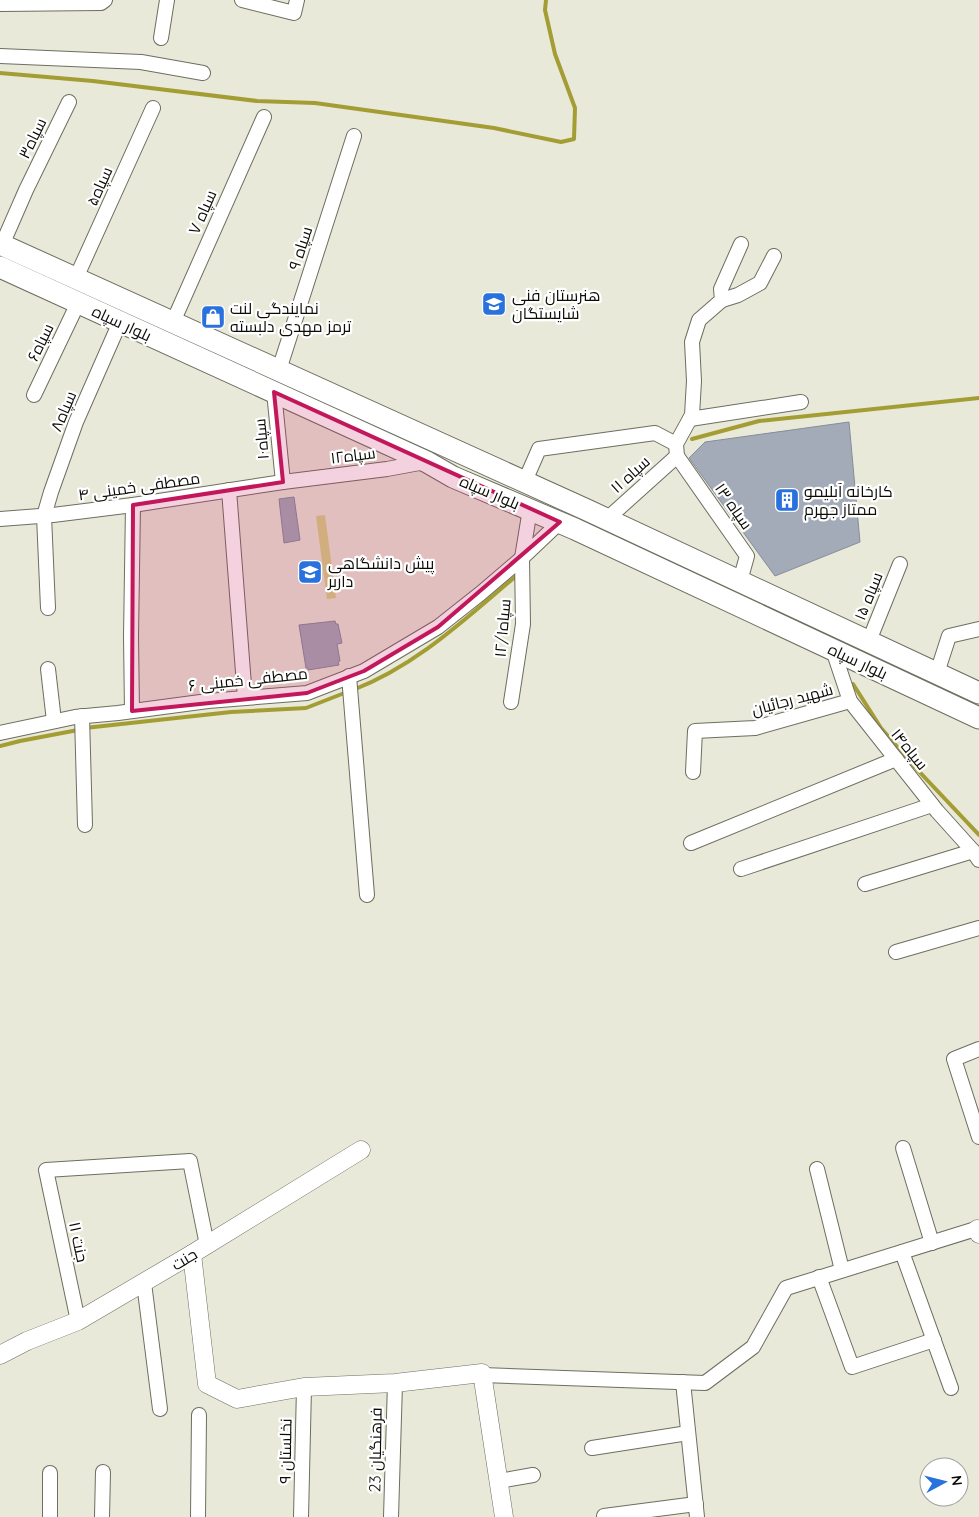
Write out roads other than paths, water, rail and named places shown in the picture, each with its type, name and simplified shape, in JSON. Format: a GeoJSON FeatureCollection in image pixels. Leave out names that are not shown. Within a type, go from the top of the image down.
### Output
{"type":"FeatureCollection","features":[{"type":"Feature","properties":{"kind":"main road","name":"بلوار سپاه"},"geometry":{"type":"LineString","coordinates":[[1,244],[607,519],[979,693]]}},
{"type":"Feature","properties":{"kind":"main road","name":"بلوار سپاه"},"geometry":{"type":"LineString","coordinates":[[2,273],[78,303],[427,462],[453,477],[560,522],[979,718]]}},
{"type":"Feature","properties":{"kind":"main road"},"geometry":{"type":"LineString","coordinates":[[427,462],[440,443]]}},
{"type":"Feature","properties":{"kind":"street"},"geometry":{"type":"LineString","coordinates":[[0,4],[101,2],[105,0]]}},
{"type":"Feature","properties":{"kind":"street"},"geometry":{"type":"LineString","coordinates":[[161,38],[167,0]]}},
{"type":"Feature","properties":{"kind":"street"},"geometry":{"type":"LineString","coordinates":[[242,0],[294,13],[297,0]]}},
{"type":"Feature","properties":{"kind":"street"},"geometry":{"type":"LineString","coordinates":[[0,56],[141,62],[203,73]]}},
{"type":"Feature","properties":{"kind":"street","name":"سپاه۳"},"geometry":{"type":"LineString","coordinates":[[1,244],[69,102]]}},
{"type":"Feature","properties":{"kind":"street","name":"سپاه۵"},"geometry":{"type":"LineString","coordinates":[[76,278],[154,108]]}},
{"type":"Feature","properties":{"kind":"street","name":"سپاه ۷"},"geometry":{"type":"LineString","coordinates":[[172,322],[264,117]]}},
{"type":"Feature","properties":{"kind":"street","name":"سپاه ۹"},"geometry":{"type":"LineString","coordinates":[[279,370],[354,136]]}},
{"type":"Feature","properties":{"kind":"street"},"geometry":{"type":"LineString","coordinates":[[722,300],[721,288],[741,244]]}},
{"type":"Feature","properties":{"kind":"street"},"geometry":{"type":"LineString","coordinates":[[774,256],[760,283],[738,295],[722,300],[699,320],[692,342],[694,381],[692,415],[690,419],[801,402]]}},
{"type":"Feature","properties":{"kind":"street","name":"سپاه۶"},"geometry":{"type":"LineString","coordinates":[[34,395],[78,303]]}},
{"type":"Feature","properties":{"kind":"street","name":"سپاه۸"},"geometry":{"type":"LineString","coordinates":[[48,608],[44,516],[76,422],[120,322]]}},
{"type":"Feature","properties":{"kind":"street","name":"سپاه۱۰"},"geometry":{"type":"LineString","coordinates":[[274,392],[283,482]]}},
{"type":"Feature","properties":{"kind":"street","name":"سپاه ۱۱"},"geometry":{"type":"LineString","coordinates":[[607,519],[676,450],[690,419]]}},
{"type":"Feature","properties":{"kind":"street"},"geometry":{"type":"LineString","coordinates":[[524,481],[539,449],[655,433],[676,450]]}},
{"type":"Feature","properties":{"kind":"street","name":"سپاه ۱۳"},"geometry":{"type":"LineString","coordinates":[[676,450],[747,556],[740,581]]}},
{"type":"Feature","properties":{"kind":"street","name":"سپاه۱۲"},"geometry":{"type":"LineString","coordinates":[[283,482],[427,462]]}},
{"type":"Feature","properties":{"kind":"street","name":"مصطفی خمینی ۴"},"geometry":{"type":"LineString","coordinates":[[0,519],[44,516],[133,505],[283,482]]}},
{"type":"Feature","properties":{"kind":"street"},"geometry":{"type":"LineString","coordinates":[[229,490],[245,698]]}},
{"type":"Feature","properties":{"kind":"street"},"geometry":{"type":"LineString","coordinates":[[132,711],[133,505]]}},
{"type":"Feature","properties":{"kind":"street","name":"سپاه۱۲/۱"},"geometry":{"type":"LineString","coordinates":[[511,702],[523,624],[522,558],[530,509]]}},
{"type":"Feature","properties":{"kind":"street"},"geometry":{"type":"LineString","coordinates":[[522,558],[560,522]]}},
{"type":"Feature","properties":{"kind":"street","name":"مصطفی خمینی ۶"},"geometry":{"type":"LineString","coordinates":[[0,733],[82,716],[208,700],[307,693],[364,671],[438,627],[522,558]]}},
{"type":"Feature","properties":{"kind":"street","name":"سپاه ۱۵"},"geometry":{"type":"LineString","coordinates":[[869,641],[900,564]]}},
{"type":"Feature","properties":{"kind":"street"},"geometry":{"type":"LineString","coordinates":[[937,673],[949,636],[979,629]]}},
{"type":"Feature","properties":{"kind":"street","name":"سپاه۱۴"},"geometry":{"type":"LineString","coordinates":[[833,650],[850,701],[932,804],[976,855]]}},
{"type":"Feature","properties":{"kind":"street"},"geometry":{"type":"LineString","coordinates":[[48,669],[54,721]]}},
{"type":"Feature","properties":{"kind":"street"},"geometry":{"type":"LineString","coordinates":[[349,676],[367,895]]}},
{"type":"Feature","properties":{"kind":"street","name":"شهید رجائیان"},"geometry":{"type":"LineString","coordinates":[[693,772],[695,731],[755,728],[850,701]]}},
{"type":"Feature","properties":{"kind":"street"},"geometry":{"type":"LineString","coordinates":[[82,716],[84,825]]}},
{"type":"Feature","properties":{"kind":"street"},"geometry":{"type":"LineString","coordinates":[[691,843],[896,759]]}},
{"type":"Feature","properties":{"kind":"street"},"geometry":{"type":"LineString","coordinates":[[741,869],[932,804]]}},
{"type":"Feature","properties":{"kind":"street"},"geometry":{"type":"LineString","coordinates":[[866,884],[976,855]]}},
{"type":"Feature","properties":{"kind":"street"},"geometry":{"type":"LineString","coordinates":[[896,952],[979,928]]}},
{"type":"Feature","properties":{"kind":"street"},"geometry":{"type":"LineString","coordinates":[[979,1048],[954,1059],[979,1137]]}},
{"type":"Feature","properties":{"kind":"street"},"geometry":{"type":"LineString","coordinates":[[904,1148],[932,1243]]}},
{"type":"Feature","properties":{"kind":"street","name":"جنت"},"geometry":{"type":"LineString","coordinates":[[0,1355],[27,1341],[78,1321],[199,1250],[361,1150]]}},
{"type":"Feature","properties":{"kind":"street","name":"جنت ۱۱"},"geometry":{"type":"LineString","coordinates":[[78,1321],[46,1170],[190,1160],[199,1250]]}},
{"type":"Feature","properties":{"kind":"street"},"geometry":{"type":"LineString","coordinates":[[817,1169],[842,1270]]}},
{"type":"Feature","properties":{"kind":"street"},"geometry":{"type":"LineString","coordinates":[[199,1250],[207,1384],[237,1399],[304,1387],[394,1383],[482,1373],[482,1375],[705,1383],[753,1347],[786,1288],[978,1230]]}},
{"type":"Feature","properties":{"kind":"street"},"geometry":{"type":"LineString","coordinates":[[902,1252],[951,1388]]}},
{"type":"Feature","properties":{"kind":"street"},"geometry":{"type":"LineString","coordinates":[[819,1277],[852,1367],[934,1340]]}},
{"type":"Feature","properties":{"kind":"street"},"geometry":{"type":"LineString","coordinates":[[144,1283],[160,1409]]}},
{"type":"Feature","properties":{"kind":"street"},"geometry":{"type":"LineString","coordinates":[[482,1375],[504,1517]]}},
{"type":"Feature","properties":{"kind":"street"},"geometry":{"type":"LineString","coordinates":[[604,1516],[697,1511],[683,1382]]}},
{"type":"Feature","properties":{"kind":"street","name":"فرهنگیان 23"},"geometry":{"type":"LineString","coordinates":[[391,1517],[394,1383]]}},
{"type":"Feature","properties":{"kind":"street","name":"نخلستان ۹"},"geometry":{"type":"LineString","coordinates":[[301,1517],[304,1387]]}},
{"type":"Feature","properties":{"kind":"street"},"geometry":{"type":"LineString","coordinates":[[198,1517],[199,1415]]}},
{"type":"Feature","properties":{"kind":"street"},"geometry":{"type":"LineString","coordinates":[[592,1448],[688,1433]]}},
{"type":"Feature","properties":{"kind":"street"},"geometry":{"type":"LineString","coordinates":[[102,1517],[103,1472]]}},
{"type":"Feature","properties":{"kind":"street"},"geometry":{"type":"LineString","coordinates":[[50,1473],[50,1517]]}},
{"type":"Feature","properties":{"kind":"street"},"geometry":{"type":"LineString","coordinates":[[499,1480],[533,1475]]}},
{"type":"Feature","properties":{"kind":"waterway"},"geometry":{"type":"LineString","coordinates":[[0,73],[93,81],[257,101],[315,103],[494,128],[561,142],[574,139],[575,108],[555,54],[545,10],[546,0]]}},
{"type":"Feature","properties":{"kind":"waterway"},"geometry":{"type":"LineString","coordinates":[[692,439],[759,421],[979,398]]}},
{"type":"Feature","properties":{"kind":"waterway"},"geometry":{"type":"LineString","coordinates":[[353,690],[376,680],[419,655],[515,577]]}},
{"type":"Feature","properties":{"kind":"waterway"},"geometry":{"type":"LineString","coordinates":[[853,684],[881,728],[911,763],[979,835]]}},
{"type":"Feature","properties":{"kind":"waterway"},"geometry":{"type":"LineString","coordinates":[[85,728],[231,712],[306,708],[347,692]]}},
{"type":"Feature","properties":{"kind":"waterway"},"geometry":{"type":"LineString","coordinates":[[0,746],[78,730]]}},
{"type":"Feature","properties":{"kind":"place","name":"هنرستان فنی شایستگان"},"geometry":{"type":"Point","coordinates":[494,304]}},
{"type":"Feature","properties":{"kind":"place","name":"نمایندگی لنت ترمز مهدی دلبسته"},"geometry":{"type":"Point","coordinates":[213,317]}},
{"type":"Feature","properties":{"kind":"place","name":"کارخانه آبلیمو ممتاز جهرم"},"geometry":{"type":"Point","coordinates":[787,500]}},
{"type":"Feature","properties":{"kind":"place","name":"پیش دانشگاهی داربر"},"geometry":{"type":"Point","coordinates":[310,572]}}]}
